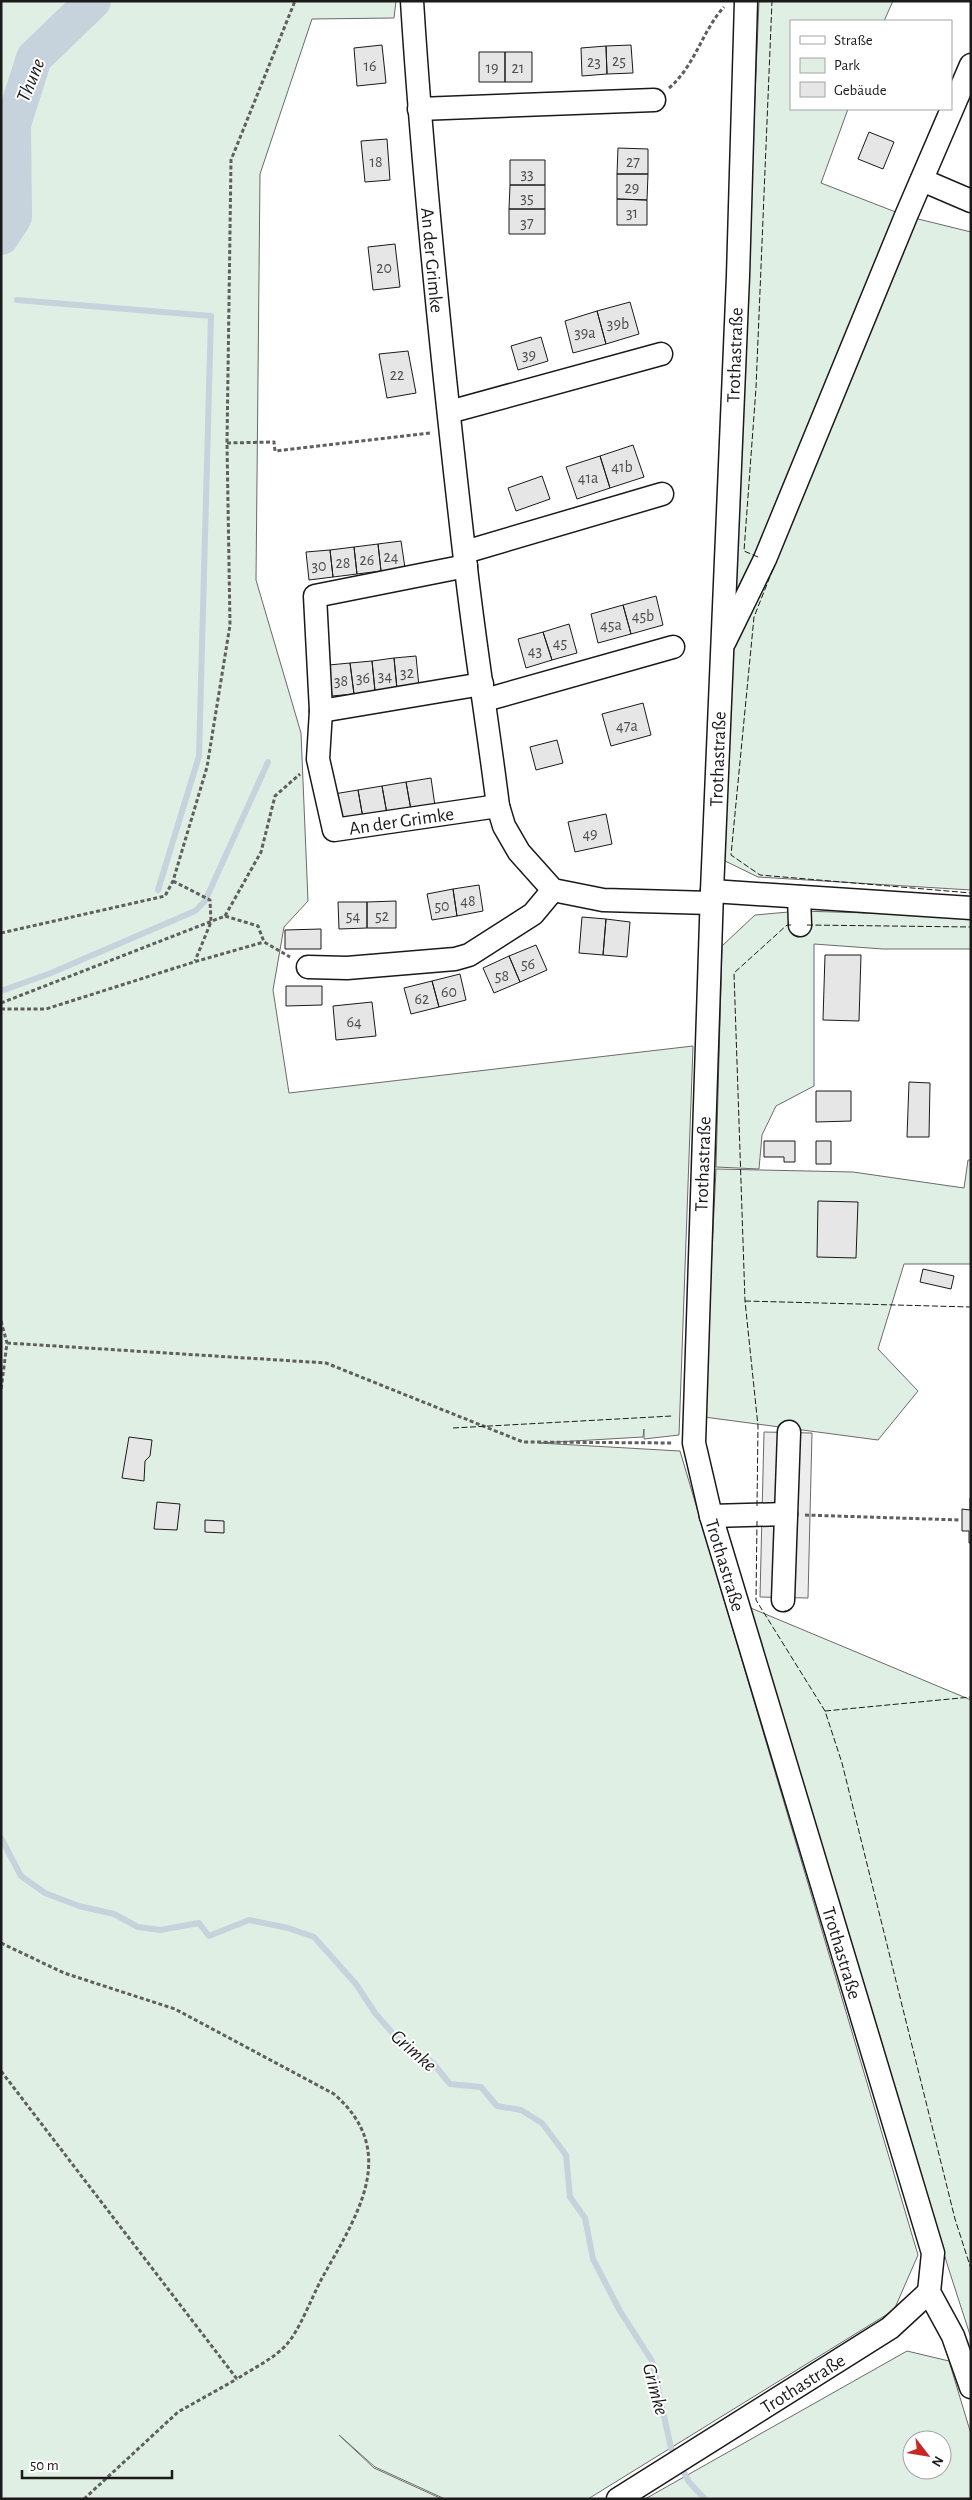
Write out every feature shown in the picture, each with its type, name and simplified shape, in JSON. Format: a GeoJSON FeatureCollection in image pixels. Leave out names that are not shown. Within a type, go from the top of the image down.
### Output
{"type":"FeatureCollection","features":[{"type":"Feature","properties":{"kind":"street","name":"An der Grimke"},"geometry":{"type":"LineString","coordinates":[[412,1],[430,245],[465,559],[498,806],[504,826],[519,852],[552,890]]}},
{"type":"Feature","properties":{"kind":"street","name":"Trothastraße"},"geometry":{"type":"LineString","coordinates":[[618,2499],[890,2328],[929,2292],[933,2254],[711,1516],[694,1444],[712,897],[738,276],[738,2]]}},
{"type":"Feature","properties":{"kind":"street"},"geometry":{"type":"LineString","coordinates":[[952,110],[971,65]]}},
{"type":"Feature","properties":{"kind":"street"},"geometry":{"type":"LineString","coordinates":[[419,109],[654,100]]}},
{"type":"Feature","properties":{"kind":"street"},"geometry":{"type":"LineString","coordinates":[[722,648],[765,559],[952,110]]}},
{"type":"Feature","properties":{"kind":"street"},"geometry":{"type":"LineString","coordinates":[[922,180],[971,201]]}},
{"type":"Feature","properties":{"kind":"street"},"geometry":{"type":"LineString","coordinates":[[450,422],[661,354]]}},
{"type":"Feature","properties":{"kind":"street","name":"An der Grimke"},"geometry":{"type":"LineString","coordinates":[[498,806],[334,830],[318,758],[321,711],[315,596],[465,559],[662,494]]}},
{"type":"Feature","properties":{"kind":"street"},"geometry":{"type":"LineString","coordinates":[[321,711],[484,692],[673,647]]}},
{"type":"Feature","properties":{"kind":"street"},"geometry":{"type":"LineString","coordinates":[[308,967],[347,968],[455,959],[469,955],[533,914],[552,890],[603,900],[799,897],[971,908]]}},
{"type":"Feature","properties":{"kind":"street"},"geometry":{"type":"LineString","coordinates":[[799,897],[800,925]]}},
{"type":"Feature","properties":{"kind":"street"},"geometry":{"type":"LineString","coordinates":[[783,1600],[789,1432]]}},
{"type":"Feature","properties":{"kind":"street"},"geometry":{"type":"LineString","coordinates":[[711,1516],[786,1514]]}},
{"type":"Feature","properties":{"kind":"street"},"geometry":{"type":"LineString","coordinates":[[929,2292],[953,2336],[971,2387]]}},
{"type":"Feature","properties":{"kind":"path"},"geometry":{"type":"LineString","coordinates":[[1,933],[165,896],[173,882],[207,767],[230,625],[227,443],[231,160],[296,1]]}},
{"type":"Feature","properties":{"kind":"path"},"geometry":{"type":"LineString","coordinates":[[654,100],[677,81],[697,51],[713,19],[738,2]]}},
{"type":"Feature","properties":{"kind":"path"},"geometry":{"type":"LineString","coordinates":[[227,443],[274,442],[275,451],[450,422]]}},
{"type":"Feature","properties":{"kind":"path"},"geometry":{"type":"LineString","coordinates":[[1,1003],[225,916],[261,852],[275,796],[318,758]]}},
{"type":"Feature","properties":{"kind":"path"},"geometry":{"type":"LineString","coordinates":[[173,882],[210,900],[211,922],[194,962]]}},
{"type":"Feature","properties":{"kind":"path"},"geometry":{"type":"LineString","coordinates":[[225,916],[258,926],[264,942],[308,967]]}},
{"type":"Feature","properties":{"kind":"path"},"geometry":{"type":"LineString","coordinates":[[1,1009],[46,1009],[264,942]]}},
{"type":"Feature","properties":{"kind":"path"},"geometry":{"type":"LineString","coordinates":[[1,1322],[7,1342],[1,1390]]}},
{"type":"Feature","properties":{"kind":"path"},"geometry":{"type":"LineString","coordinates":[[7,1342],[326,1363],[523,1442],[694,1444]]}},
{"type":"Feature","properties":{"kind":"path"},"geometry":{"type":"LineString","coordinates":[[786,1514],[960,1520]]}},
{"type":"Feature","properties":{"kind":"path"},"geometry":{"type":"LineString","coordinates":[[1,1943],[64,1973],[175,2009],[334,2094],[349,2106],[369,2146],[368,2184],[346,2236],[288,2344],[237,2379],[178,2412],[84,2499]]}},
{"type":"Feature","properties":{"kind":"path"},"geometry":{"type":"LineString","coordinates":[[1,2071],[237,2379]]}},
{"type":"Feature","properties":{"kind":"green space"},"geometry":{"type":"Polygon","coordinates":[[[1,1],[396,1],[394,18],[312,19],[260,174],[256,580],[301,733],[308,901],[284,927],[273,990],[289,1093],[693,1046],[679,1435],[644,1439],[644,1429],[643,1437],[539,1443],[680,1451],[918,2255],[894,2310],[588,2499],[445,2499],[375,2467],[339,2435],[374,2468],[442,2499],[1,2499],[1,1]]]}},
{"type":"Feature","properties":{"kind":"green space"},"geometry":{"type":"Polygon","coordinates":[[[759,1],[893,1],[884,20],[790,20],[790,110],[848,110],[821,183],[906,216],[971,232],[971,890],[758,877],[723,860],[759,1]]]}},
{"type":"Feature","properties":{"kind":"green space"},"geometry":{"type":"Polygon","coordinates":[[[800,911],[971,916],[971,949],[883,949],[814,944],[814,1086],[776,1106],[762,1135],[759,1169],[716,1167],[722,946],[755,915],[800,911]]]}},
{"type":"Feature","properties":{"kind":"green space"},"geometry":{"type":"Polygon","coordinates":[[[968,1160],[971,1160],[971,1264],[904,1264],[878,1349],[918,1391],[878,1440],[704,1417],[716,1169],[853,1172],[964,1188],[968,1160]]]}},
{"type":"Feature","properties":{"kind":"green space"},"geometry":{"type":"Polygon","coordinates":[[[746,1606],[971,1700],[971,2338],[949,2270],[746,1606]]]}},
{"type":"Feature","properties":{"kind":"green space"},"geometry":{"type":"Polygon","coordinates":[[[907,2351],[949,2361],[971,2434],[971,2499],[645,2499],[907,2351]]]}},
{"type":"Feature","properties":{"kind":"shaded area"},"geometry":{"type":"Polygon","coordinates":[[[764,1432],[812,1433],[808,1598],[760,1597],[764,1432]]]}},
{"type":"Feature","properties":{"kind":"building"},"geometry":{"type":"Polygon","coordinates":[[[382,45],[386,83],[357,86],[354,48],[382,45]]]}},
{"type":"Feature","properties":{"kind":"building"},"geometry":{"type":"Polygon","coordinates":[[[631,45],[633,73],[607,74],[606,46],[631,45]]]}},
{"type":"Feature","properties":{"kind":"building"},"geometry":{"type":"Polygon","coordinates":[[[606,46],[607,74],[582,76],[581,48],[606,46]]]}},
{"type":"Feature","properties":{"kind":"building"},"geometry":{"type":"Polygon","coordinates":[[[479,52],[505,52],[505,82],[479,82],[479,52]]]}},
{"type":"Feature","properties":{"kind":"building"},"geometry":{"type":"Polygon","coordinates":[[[505,52],[532,52],[532,82],[505,82],[505,52]]]}},
{"type":"Feature","properties":{"kind":"building"},"geometry":{"type":"Polygon","coordinates":[[[869,132],[894,142],[883,169],[858,159],[869,132]]]}},
{"type":"Feature","properties":{"kind":"building"},"geometry":{"type":"Polygon","coordinates":[[[387,139],[390,180],[365,182],[361,141],[387,139]]]}},
{"type":"Feature","properties":{"kind":"building"},"geometry":{"type":"Polygon","coordinates":[[[618,148],[648,149],[648,174],[617,174],[618,148]]]}},
{"type":"Feature","properties":{"kind":"building"},"geometry":{"type":"Polygon","coordinates":[[[510,160],[545,160],[545,185],[510,185],[510,160]]]}},
{"type":"Feature","properties":{"kind":"building"},"geometry":{"type":"Polygon","coordinates":[[[617,174],[648,174],[647,200],[617,199],[617,174]]]}},
{"type":"Feature","properties":{"kind":"building"},"geometry":{"type":"Polygon","coordinates":[[[510,185],[545,185],[545,209],[509,209],[510,185]]]}},
{"type":"Feature","properties":{"kind":"building"},"geometry":{"type":"Polygon","coordinates":[[[617,199],[647,200],[647,225],[617,225],[617,199]]]}},
{"type":"Feature","properties":{"kind":"building"},"geometry":{"type":"Polygon","coordinates":[[[509,209],[545,209],[545,234],[509,234],[509,209]]]}},
{"type":"Feature","properties":{"kind":"building"},"geometry":{"type":"Polygon","coordinates":[[[395,244],[400,287],[373,290],[368,247],[395,244]]]}},
{"type":"Feature","properties":{"kind":"building"},"geometry":{"type":"Polygon","coordinates":[[[630,302],[639,334],[606,344],[597,311],[630,302]]]}},
{"type":"Feature","properties":{"kind":"building"},"geometry":{"type":"Polygon","coordinates":[[[597,311],[606,344],[573,353],[565,321],[597,311]]]}},
{"type":"Feature","properties":{"kind":"building"},"geometry":{"type":"Polygon","coordinates":[[[541,337],[548,361],[518,370],[511,346],[541,337]]]}},
{"type":"Feature","properties":{"kind":"building"},"geometry":{"type":"Polygon","coordinates":[[[408,351],[416,393],[387,398],[379,354],[408,351]]]}},
{"type":"Feature","properties":{"kind":"building"},"geometry":{"type":"Polygon","coordinates":[[[633,445],[644,477],[610,488],[600,456],[633,445]]]}},
{"type":"Feature","properties":{"kind":"building"},"geometry":{"type":"Polygon","coordinates":[[[600,456],[610,488],[577,499],[566,467],[600,456]]]}},
{"type":"Feature","properties":{"kind":"building"},"geometry":{"type":"Polygon","coordinates":[[[542,476],[550,499],[516,511],[508,488],[542,476]]]}},
{"type":"Feature","properties":{"kind":"building"},"geometry":{"type":"Polygon","coordinates":[[[401,541],[405,568],[381,571],[378,544],[401,541]]]}},
{"type":"Feature","properties":{"kind":"building"},"geometry":{"type":"Polygon","coordinates":[[[378,544],[381,571],[357,574],[354,547],[378,544]]]}},
{"type":"Feature","properties":{"kind":"building"},"geometry":{"type":"Polygon","coordinates":[[[354,547],[357,574],[333,577],[330,550],[354,547]]]}},
{"type":"Feature","properties":{"kind":"building"},"geometry":{"type":"Polygon","coordinates":[[[330,550],[333,577],[309,580],[306,552],[330,550]]]}},
{"type":"Feature","properties":{"kind":"building"},"geometry":{"type":"Polygon","coordinates":[[[656,596],[663,625],[631,634],[623,605],[656,596]]]}},
{"type":"Feature","properties":{"kind":"building"},"geometry":{"type":"Polygon","coordinates":[[[623,605],[631,634],[598,643],[591,614],[623,605]]]}},
{"type":"Feature","properties":{"kind":"building"},"geometry":{"type":"Polygon","coordinates":[[[569,624],[577,653],[552,660],[543,632],[569,624]]]}},
{"type":"Feature","properties":{"kind":"building"},"geometry":{"type":"Polygon","coordinates":[[[543,632],[552,660],[526,668],[518,639],[543,632]]]}},
{"type":"Feature","properties":{"kind":"building"},"geometry":{"type":"Polygon","coordinates":[[[416,656],[419,687],[397,689],[394,658],[416,656]]]}},
{"type":"Feature","properties":{"kind":"building"},"geometry":{"type":"Polygon","coordinates":[[[394,658],[397,689],[375,691],[372,661],[394,658]]]}},
{"type":"Feature","properties":{"kind":"building"},"geometry":{"type":"Polygon","coordinates":[[[372,661],[375,691],[354,694],[350,663],[372,661]]]}},
{"type":"Feature","properties":{"kind":"building"},"geometry":{"type":"Polygon","coordinates":[[[350,663],[354,694],[332,696],[329,665],[350,663]]]}},
{"type":"Feature","properties":{"kind":"building"},"geometry":{"type":"Polygon","coordinates":[[[643,703],[651,735],[611,746],[602,714],[643,703]]]}},
{"type":"Feature","properties":{"kind":"building"},"geometry":{"type":"Polygon","coordinates":[[[557,740],[563,763],[536,770],[530,747],[557,740]]]}},
{"type":"Feature","properties":{"kind":"building"},"geometry":{"type":"Polygon","coordinates":[[[431,778],[435,806],[411,810],[406,782],[431,778]]]}},
{"type":"Feature","properties":{"kind":"building"},"geometry":{"type":"Polygon","coordinates":[[[406,782],[411,810],[387,814],[382,786],[406,782]]]}},
{"type":"Feature","properties":{"kind":"building"},"geometry":{"type":"Polygon","coordinates":[[[382,786],[387,814],[363,818],[358,790],[382,786]]]}},
{"type":"Feature","properties":{"kind":"building"},"geometry":{"type":"Polygon","coordinates":[[[358,790],[363,818],[338,822],[334,794],[358,790]]]}},
{"type":"Feature","properties":{"kind":"building"},"geometry":{"type":"Polygon","coordinates":[[[606,814],[612,844],[575,852],[568,822],[606,814]]]}},
{"type":"Feature","properties":{"kind":"building"},"geometry":{"type":"Polygon","coordinates":[[[479,885],[483,911],[457,916],[453,889],[479,885]]]}},
{"type":"Feature","properties":{"kind":"building"},"geometry":{"type":"Polygon","coordinates":[[[453,889],[457,916],[432,920],[427,894],[453,889]]]}},
{"type":"Feature","properties":{"kind":"building"},"geometry":{"type":"Polygon","coordinates":[[[396,901],[396,928],[367,928],[367,902],[396,901]]]}},
{"type":"Feature","properties":{"kind":"building"},"geometry":{"type":"Polygon","coordinates":[[[338,902],[367,902],[367,928],[339,929],[338,902]]]}},
{"type":"Feature","properties":{"kind":"building"},"geometry":{"type":"Polygon","coordinates":[[[582,917],[606,919],[603,955],[579,953],[582,917]]]}},
{"type":"Feature","properties":{"kind":"building"},"geometry":{"type":"Polygon","coordinates":[[[606,919],[630,922],[627,957],[603,955],[606,919]]]}},
{"type":"Feature","properties":{"kind":"building"},"geometry":{"type":"Polygon","coordinates":[[[321,929],[321,949],[285,949],[285,930],[321,929]]]}},
{"type":"Feature","properties":{"kind":"building"},"geometry":{"type":"Polygon","coordinates":[[[536,945],[547,970],[520,982],[509,956],[536,945]]]}},
{"type":"Feature","properties":{"kind":"building"},"geometry":{"type":"Polygon","coordinates":[[[825,955],[861,955],[859,1021],[823,1020],[825,955]]]}},
{"type":"Feature","properties":{"kind":"building"},"geometry":{"type":"Polygon","coordinates":[[[509,956],[520,982],[494,993],[483,968],[509,956]]]}},
{"type":"Feature","properties":{"kind":"building"},"geometry":{"type":"Polygon","coordinates":[[[460,974],[466,1000],[439,1007],[432,981],[460,974]]]}},
{"type":"Feature","properties":{"kind":"building"},"geometry":{"type":"Polygon","coordinates":[[[432,981],[439,1007],[411,1014],[404,988],[432,981]]]}},
{"type":"Feature","properties":{"kind":"building"},"geometry":{"type":"Polygon","coordinates":[[[286,986],[322,986],[322,1005],[286,1006],[286,986]]]}},
{"type":"Feature","properties":{"kind":"building"},"geometry":{"type":"Polygon","coordinates":[[[372,1002],[376,1036],[336,1040],[333,1006],[372,1002]]]}},
{"type":"Feature","properties":{"kind":"building"},"geometry":{"type":"Polygon","coordinates":[[[909,1082],[930,1083],[929,1137],[907,1137],[909,1082]]]}},
{"type":"Feature","properties":{"kind":"building"},"geometry":{"type":"Polygon","coordinates":[[[816,1091],[851,1091],[851,1121],[816,1122],[816,1091]]]}},
{"type":"Feature","properties":{"kind":"building"},"geometry":{"type":"Polygon","coordinates":[[[764,1141],[795,1141],[795,1162],[784,1162],[784,1157],[764,1157],[764,1141]]]}},
{"type":"Feature","properties":{"kind":"building"},"geometry":{"type":"Polygon","coordinates":[[[816,1141],[831,1141],[831,1164],[816,1164],[816,1141]]]}},
{"type":"Feature","properties":{"kind":"building"},"geometry":{"type":"Polygon","coordinates":[[[818,1201],[858,1202],[856,1258],[817,1257],[818,1201]]]}},
{"type":"Feature","properties":{"kind":"building"},"geometry":{"type":"Polygon","coordinates":[[[923,1269],[954,1276],[951,1289],[920,1282],[923,1269]]]}},
{"type":"Feature","properties":{"kind":"building"},"geometry":{"type":"Polygon","coordinates":[[[129,1437],[152,1440],[150,1456],[145,1461],[144,1481],[122,1478],[129,1437]]]}},
{"type":"Feature","properties":{"kind":"building"},"geometry":{"type":"Polygon","coordinates":[[[970,1498],[971,1543],[969,1543],[969,1531],[962,1531],[962,1509],[970,1510],[970,1498]]]}},
{"type":"Feature","properties":{"kind":"building"},"geometry":{"type":"Polygon","coordinates":[[[157,1502],[180,1504],[177,1530],[154,1529],[157,1502]]]}},
{"type":"Feature","properties":{"kind":"building"},"geometry":{"type":"Polygon","coordinates":[[[205,1520],[224,1521],[224,1533],[205,1532],[205,1520]]]}},
{"type":"Feature","properties":{"kind":"waterway","name":"Thune"},"geometry":{"type":"LineString","coordinates":[[1,237],[14,217],[13,124],[34,58],[93,1]]}},
{"type":"Feature","properties":{"kind":"waterway"},"geometry":{"type":"LineString","coordinates":[[17,300],[211,316],[199,756],[158,890]]}},
{"type":"Feature","properties":{"kind":"waterway"},"geometry":{"type":"LineString","coordinates":[[1,991],[51,973],[195,911],[205,901],[268,762]]}},
{"type":"Feature","properties":{"kind":"waterway","name":"Grimke"},"geometry":{"type":"LineString","coordinates":[[1,1838],[21,1876],[45,1893],[79,1906],[114,1914],[138,1927],[160,1930],[199,1923],[209,1936],[249,1920],[288,1928],[314,1937],[356,1984],[375,2013],[396,2037],[433,2063],[450,2084],[481,2087],[497,2106],[521,2110],[542,2123],[566,2155],[570,2197],[585,2218],[593,2259],[620,2311],[652,2361],[671,2448],[689,2482],[705,2499]]}},
{"type":"Feature","properties":{"kind":"fence"},"geometry":{"type":"LineString","coordinates":[[758,557],[744,551],[756,388],[772,1]]}},
{"type":"Feature","properties":{"kind":"fence"},"geometry":{"type":"LineString","coordinates":[[773,569],[754,617],[731,855],[760,875],[971,893]]}},
{"type":"Feature","properties":{"kind":"fence"},"geometry":{"type":"LineString","coordinates":[[757,1506],[758,1426],[745,1301],[734,973],[787,925],[792,925]]}},
{"type":"Feature","properties":{"kind":"fence"},"geometry":{"type":"LineString","coordinates":[[807,925],[971,927]]}},
{"type":"Feature","properties":{"kind":"fence"},"geometry":{"type":"LineString","coordinates":[[745,1301],[971,1307]]}},
{"type":"Feature","properties":{"kind":"fence"},"geometry":{"type":"LineString","coordinates":[[453,1428],[672,1416]]}},
{"type":"Feature","properties":{"kind":"fence"},"geometry":{"type":"LineString","coordinates":[[757,1521],[756,1600],[825,1711],[842,1763],[955,2219],[971,2269]]}},
{"type":"Feature","properties":{"kind":"fence"},"geometry":{"type":"LineString","coordinates":[[825,1711],[971,1697]]}}]}
